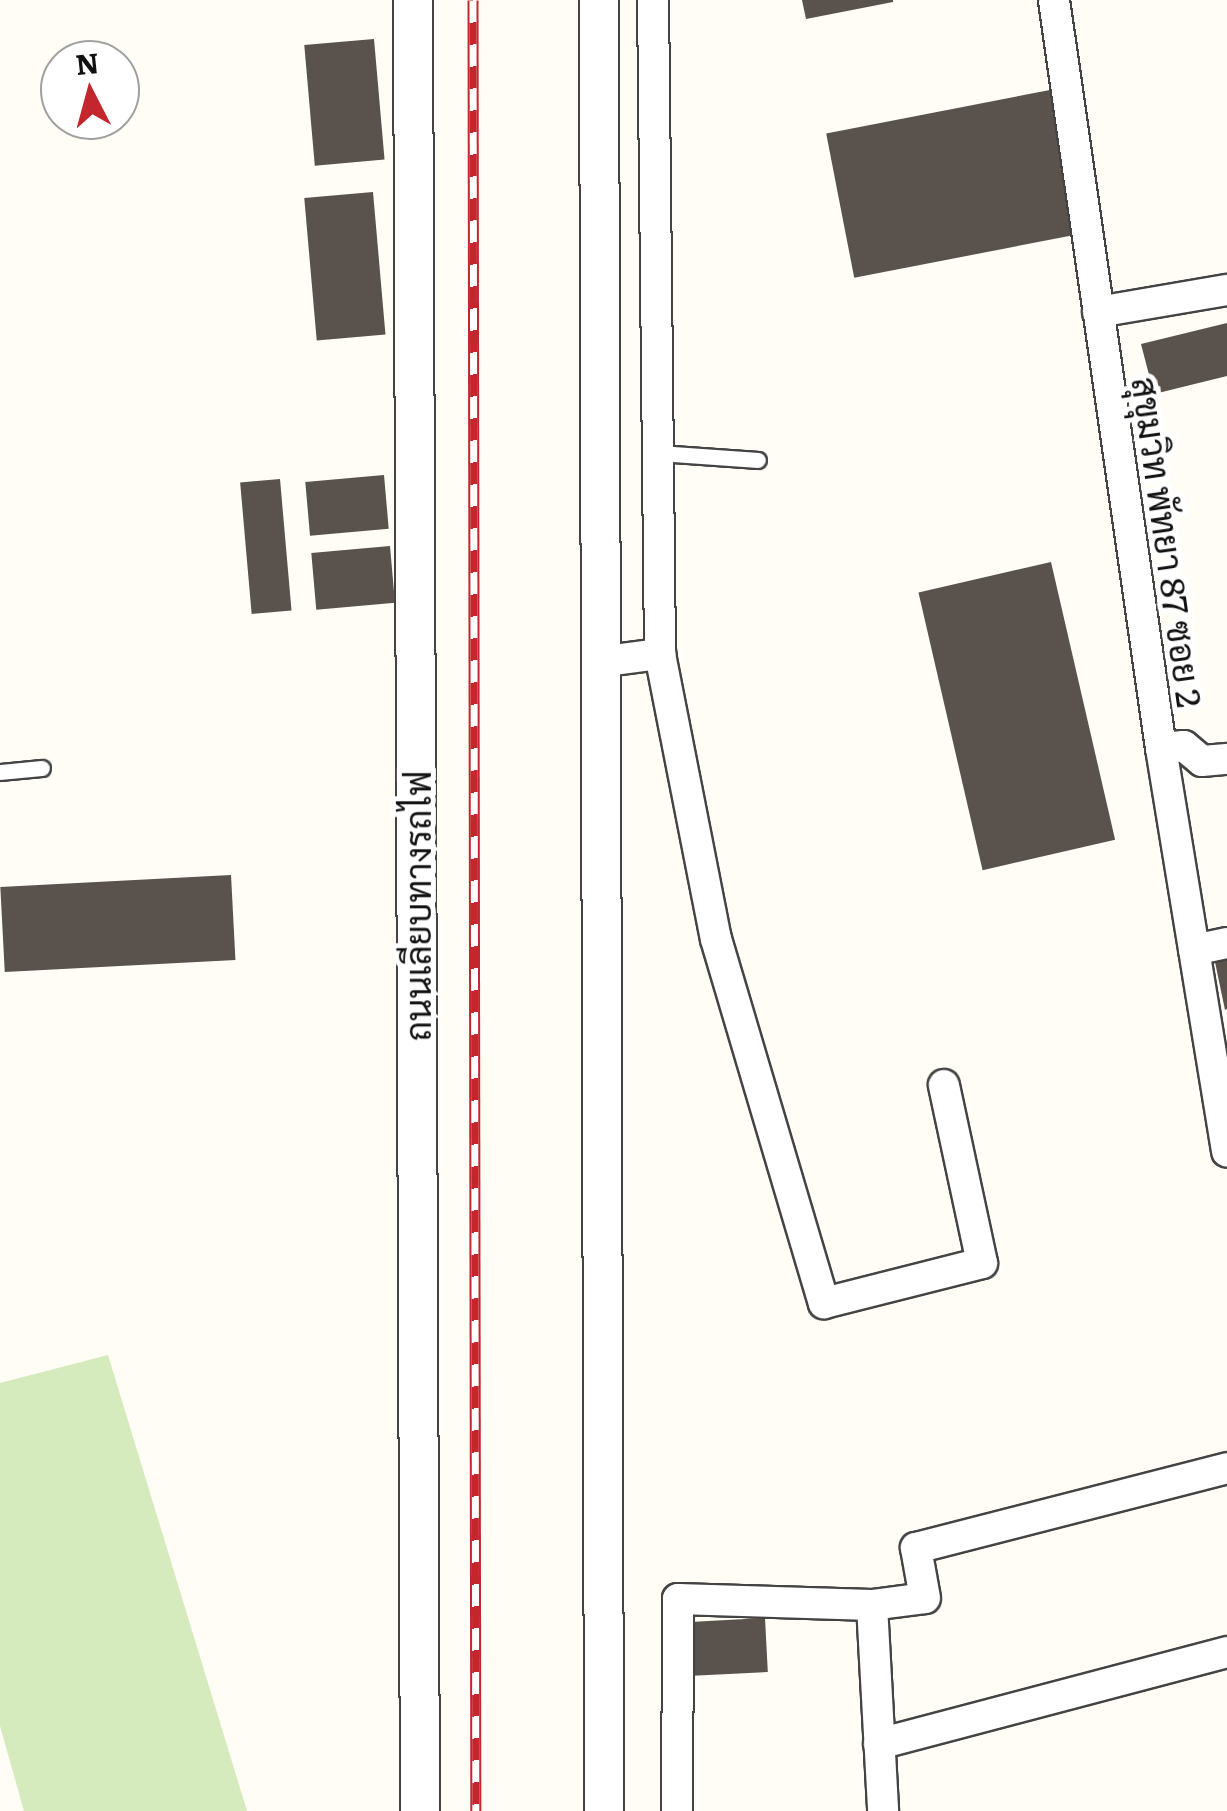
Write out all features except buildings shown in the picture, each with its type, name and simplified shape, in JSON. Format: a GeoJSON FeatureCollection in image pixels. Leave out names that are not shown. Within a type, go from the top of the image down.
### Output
{"type":"FeatureCollection","features":[{"type":"Feature","properties":{"kind":"street","name":"ถนนเลียบทางรถไฟ"},"geometry":{"type":"LineString","coordinates":[[413,0],[420,1811]]}},
{"type":"Feature","properties":{"kind":"street"},"geometry":{"type":"LineString","coordinates":[[600,0],[604,1811]]}},
{"type":"Feature","properties":{"kind":"street"},"geometry":{"type":"LineString","coordinates":[[653,0],[660,654],[716,939],[824,1303],[982,1264],[944,1085]]}},
{"type":"Feature","properties":{"kind":"street","name":"สุขุมวิท พัทยา 87 ซอย 2"},"geometry":{"type":"LineString","coordinates":[[1054,0],[1161,748],[1227,1152]]}},
{"type":"Feature","properties":{"kind":"street"},"geometry":{"type":"LineString","coordinates":[[1098,312],[1227,290]]}},
{"type":"Feature","properties":{"kind":"street"},"geometry":{"type":"LineString","coordinates":[[599,662],[660,654]]}},
{"type":"Feature","properties":{"kind":"street"},"geometry":{"type":"LineString","coordinates":[[1161,748],[1184,746],[1202,760],[1227,759]]}},
{"type":"Feature","properties":{"kind":"street"},"geometry":{"type":"LineString","coordinates":[[1194,950],[1227,943]]}},
{"type":"Feature","properties":{"kind":"street"},"geometry":{"type":"LineString","coordinates":[[677,1811],[678,1599],[872,1605],[926,1598],[916,1548],[1227,1468]]}},
{"type":"Feature","properties":{"kind":"street"},"geometry":{"type":"LineString","coordinates":[[872,1605],[882,1811]]}},
{"type":"Feature","properties":{"kind":"street"},"geometry":{"type":"LineString","coordinates":[[879,1744],[1227,1652]]}},
{"type":"Feature","properties":{"kind":"lane"},"geometry":{"type":"LineString","coordinates":[[659,453],[758,460]]}},
{"type":"Feature","properties":{"kind":"lane"},"geometry":{"type":"LineString","coordinates":[[0,772],[42,768]]}},
{"type":"Feature","properties":{"kind":"green space"},"geometry":{"type":"Polygon","coordinates":[[[108,1355],[247,1811],[24,1811],[0,1726],[0,1383],[108,1355]]]}},
{"type":"Feature","properties":{"kind":"railway"},"geometry":{"type":"LineString","coordinates":[[473,0],[476,1811]]}}]}
